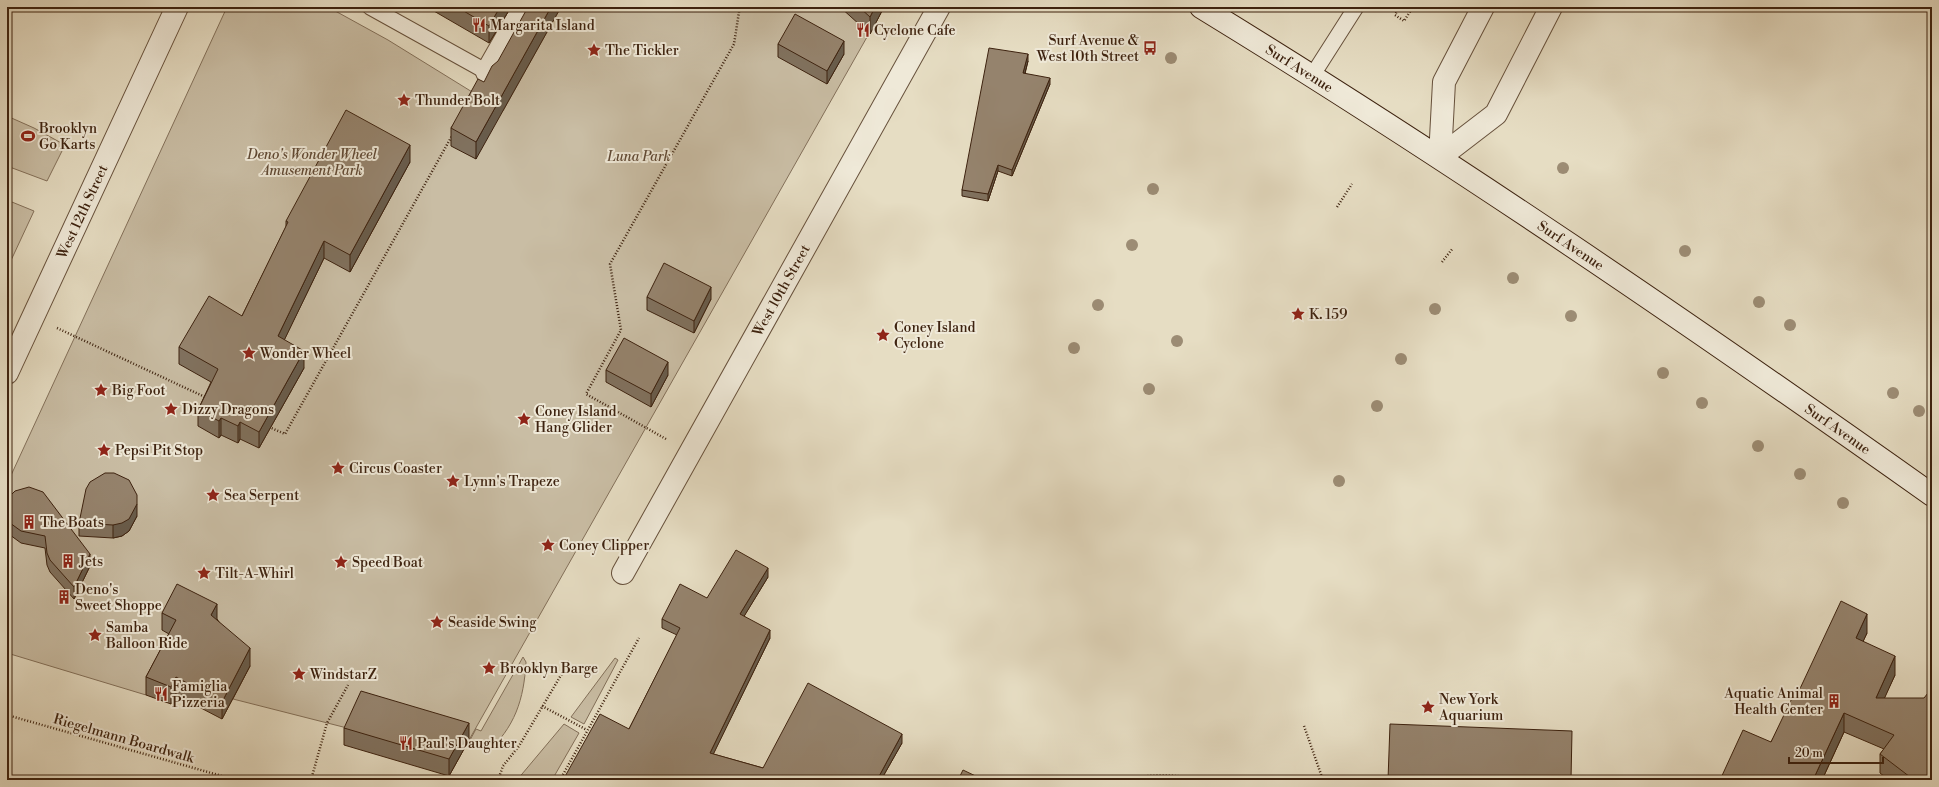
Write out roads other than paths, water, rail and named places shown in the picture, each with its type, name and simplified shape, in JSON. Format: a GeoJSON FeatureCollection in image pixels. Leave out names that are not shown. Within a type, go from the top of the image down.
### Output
{"type":"FeatureCollection","features":[{"type":"Feature","properties":{"kind":"street","name":"West 12th Street"},"geometry":{"type":"LineString","coordinates":[[7,373],[176,7]]}},
{"type":"Feature","properties":{"kind":"street"},"geometry":{"type":"LineString","coordinates":[[487,72],[524,7]]}},
{"type":"Feature","properties":{"kind":"street","name":"West 10th Street"},"geometry":{"type":"LineString","coordinates":[[623,573],[939,7]]}},
{"type":"Feature","properties":{"kind":"street","name":"Surf Avenue"},"geometry":{"type":"LineString","coordinates":[[1201,7],[1440,157],[1756,371],[1932,495]]}},
{"type":"Feature","properties":{"kind":"street"},"geometry":{"type":"LineString","coordinates":[[1440,157],[1444,82],[1483,7]]}},
{"type":"Feature","properties":{"kind":"street"},"geometry":{"type":"LineString","coordinates":[[1440,157],[1496,114],[1552,7]]}},
{"type":"Feature","properties":{"kind":"lane"},"geometry":{"type":"LineString","coordinates":[[370,7],[487,72]]}},
{"type":"Feature","properties":{"kind":"lane"},"geometry":{"type":"LineString","coordinates":[[1312,76],[1356,7]]}},
{"type":"Feature","properties":{"kind":"place","name":"Margarita Island"},"geometry":{"type":"Point","coordinates":[479,25]}},
{"type":"Feature","properties":{"kind":"place","name":"Cyclone Cafe"},"geometry":{"type":"Point","coordinates":[863,30]}},
{"type":"Feature","properties":{"kind":"place","name":"Surf Avenue & West 10th Street"},"geometry":{"type":"Point","coordinates":[1150,48]}},
{"type":"Feature","properties":{"kind":"place","name":"The Tickler"},"geometry":{"type":"Point","coordinates":[594,50]}},
{"type":"Feature","properties":{"kind":"place","name":"Thunder Bolt"},"geometry":{"type":"Point","coordinates":[404,100]}},
{"type":"Feature","properties":{"kind":"place","name":"Brooklyn Go Karts"},"geometry":{"type":"Point","coordinates":[28,136]}},
{"type":"Feature","properties":{"kind":"place","name":"K. 159"},"geometry":{"type":"Point","coordinates":[1298,314]}},
{"type":"Feature","properties":{"kind":"place","name":"Coney Island Cyclone"},"geometry":{"type":"Point","coordinates":[883,335]}},
{"type":"Feature","properties":{"kind":"place","name":"Wonder Wheel"},"geometry":{"type":"Point","coordinates":[249,353]}},
{"type":"Feature","properties":{"kind":"place","name":"Big Foot"},"geometry":{"type":"Point","coordinates":[101,390]}},
{"type":"Feature","properties":{"kind":"place","name":"Dizzy Dragons"},"geometry":{"type":"Point","coordinates":[171,409]}},
{"type":"Feature","properties":{"kind":"place","name":"Coney Island Hang Glider"},"geometry":{"type":"Point","coordinates":[524,419]}},
{"type":"Feature","properties":{"kind":"place","name":"Pepsi Pit Stop"},"geometry":{"type":"Point","coordinates":[104,450]}},
{"type":"Feature","properties":{"kind":"place","name":"Circus Coaster"},"geometry":{"type":"Point","coordinates":[338,468]}},
{"type":"Feature","properties":{"kind":"place","name":"Lynn's Trapeze"},"geometry":{"type":"Point","coordinates":[453,481]}},
{"type":"Feature","properties":{"kind":"place","name":"Sea Serpent"},"geometry":{"type":"Point","coordinates":[213,495]}},
{"type":"Feature","properties":{"kind":"place","name":"The Boats"},"geometry":{"type":"Point","coordinates":[29,522]}},
{"type":"Feature","properties":{"kind":"place","name":"Coney Clipper"},"geometry":{"type":"Point","coordinates":[548,545]}},
{"type":"Feature","properties":{"kind":"place","name":"Jets"},"geometry":{"type":"Point","coordinates":[68,561]}},
{"type":"Feature","properties":{"kind":"place","name":"Speed Boat"},"geometry":{"type":"Point","coordinates":[341,562]}},
{"type":"Feature","properties":{"kind":"place","name":"Tilt-A-Whirl"},"geometry":{"type":"Point","coordinates":[204,573]}},
{"type":"Feature","properties":{"kind":"place","name":"Deno's Sweet Shoppe"},"geometry":{"type":"Point","coordinates":[64,597]}},
{"type":"Feature","properties":{"kind":"place","name":"Seaside Swing"},"geometry":{"type":"Point","coordinates":[437,622]}},
{"type":"Feature","properties":{"kind":"place","name":"Samba Balloon Ride"},"geometry":{"type":"Point","coordinates":[95,635]}},
{"type":"Feature","properties":{"kind":"place","name":"Brooklyn Barge"},"geometry":{"type":"Point","coordinates":[489,668]}},
{"type":"Feature","properties":{"kind":"place","name":"WindstarZ"},"geometry":{"type":"Point","coordinates":[299,674]}},
{"type":"Feature","properties":{"kind":"place","name":"Famiglia Pizzeria"},"geometry":{"type":"Point","coordinates":[161,694]}},
{"type":"Feature","properties":{"kind":"place","name":"Aquatic Animal Health Center"},"geometry":{"type":"Point","coordinates":[1834,701]}},
{"type":"Feature","properties":{"kind":"place","name":"New York Aquarium"},"geometry":{"type":"Point","coordinates":[1428,707]}},
{"type":"Feature","properties":{"kind":"place","name":"Paul's Daughter"},"geometry":{"type":"Point","coordinates":[406,743]}},
{"type":"Feature","properties":{"kind":"park label","name":"Luna Park"},"geometry":{"type":"Point","coordinates":[639,156]}},
{"type":"Feature","properties":{"kind":"park label","name":"Deno's Wonder Wheel Amusement Park"},"geometry":{"type":"Point","coordinates":[312,162]}}]}
